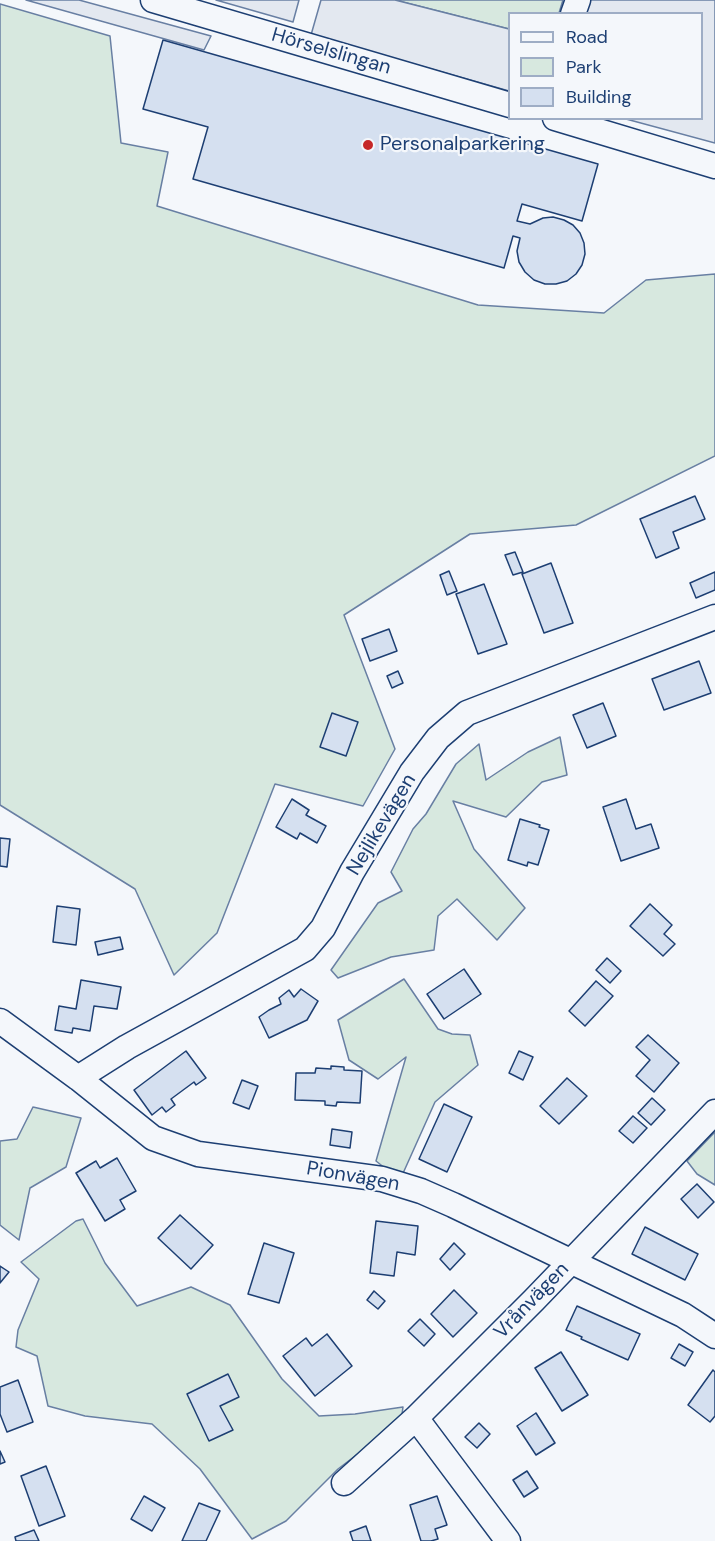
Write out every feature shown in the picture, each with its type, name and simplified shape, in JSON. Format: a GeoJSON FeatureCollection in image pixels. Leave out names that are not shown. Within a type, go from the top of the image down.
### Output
{"type":"FeatureCollection","features":[{"type":"Feature","properties":{"kind":"street","name":"Hörselslingan"},"geometry":{"type":"LineString","coordinates":[[153,0],[508,104]]}},
{"type":"Feature","properties":{"kind":"street"},"geometry":{"type":"LineString","coordinates":[[562,120],[715,166]]}},
{"type":"Feature","properties":{"kind":"street","name":"Nejlikevägen"},"geometry":{"type":"LineString","coordinates":[[78,1078],[127,1047],[305,949],[323,927],[352,872],[412,772],[438,738],[467,713],[715,617]]}},
{"type":"Feature","properties":{"kind":"street","name":"Pionvägen"},"geometry":{"type":"LineString","coordinates":[[0,1021],[78,1078],[153,1138],[198,1154],[382,1179],[421,1191],[453,1204],[683,1315],[715,1336]]}},
{"type":"Feature","properties":{"kind":"street","name":"Vrånvägen"},"geometry":{"type":"LineString","coordinates":[[344,1483],[416,1418],[572,1261],[715,1112]]}},
{"type":"Feature","properties":{"kind":"street"},"geometry":{"type":"LineString","coordinates":[[416,1418],[508,1541]]}},
{"type":"Feature","properties":{"kind":"green space"},"geometry":{"type":"Polygon","coordinates":[[[395,0],[563,0],[559,12],[508,12],[508,29],[395,0]]]}},
{"type":"Feature","properties":{"kind":"green space"},"geometry":{"type":"Polygon","coordinates":[[[0,4],[110,36],[121,143],[168,152],[157,206],[478,305],[604,313],[646,280],[715,274],[715,456],[576,525],[470,534],[344,615],[395,749],[363,806],[275,784],[217,933],[174,975],[135,889],[0,805],[0,4]]]}},
{"type":"Feature","properties":{"kind":"green space"},"geometry":{"type":"Polygon","coordinates":[[[560,737],[567,775],[542,782],[506,817],[453,801],[474,849],[525,908],[497,940],[457,899],[438,916],[434,950],[391,957],[338,978],[331,970],[378,903],[402,891],[391,872],[413,829],[426,814],[456,764],[479,744],[486,780],[528,752],[560,737]]]}},
{"type":"Feature","properties":{"kind":"green space"},"geometry":{"type":"Polygon","coordinates":[[[404,979],[438,1029],[452,1034],[470,1035],[478,1065],[435,1102],[400,1180],[376,1161],[406,1057],[378,1079],[349,1060],[338,1020],[404,979]]]}},
{"type":"Feature","properties":{"kind":"green space"},"geometry":{"type":"Polygon","coordinates":[[[33,1107],[81,1118],[66,1167],[30,1188],[19,1240],[0,1225],[0,1141],[17,1139],[33,1107]]]}},
{"type":"Feature","properties":{"kind":"green space"},"geometry":{"type":"Polygon","coordinates":[[[715,1132],[715,1185],[697,1174],[687,1161],[715,1132]]]}},
{"type":"Feature","properties":{"kind":"green space"},"geometry":{"type":"Polygon","coordinates":[[[83,1219],[105,1263],[137,1306],[191,1287],[230,1305],[282,1379],[319,1416],[355,1414],[403,1407],[401,1421],[338,1469],[286,1521],[252,1539],[200,1469],[152,1424],[85,1416],[48,1406],[37,1356],[16,1347],[18,1330],[39,1279],[21,1262],[76,1221],[83,1219]]]}},
{"type":"Feature","properties":{"kind":"shaded area"},"geometry":{"type":"Polygon","coordinates":[[[26,0],[79,0],[211,36],[204,50],[26,0]]]}},
{"type":"Feature","properties":{"kind":"shaded area"},"geometry":{"type":"Polygon","coordinates":[[[216,0],[299,0],[293,22],[216,0]]]}},
{"type":"Feature","properties":{"kind":"shaded area"},"geometry":{"type":"Polygon","coordinates":[[[321,0],[395,0],[508,29],[508,91],[311,35],[321,0]]]}},
{"type":"Feature","properties":{"kind":"shaded area"},"geometry":{"type":"Polygon","coordinates":[[[585,0],[715,0],[715,143],[630,120],[703,120],[703,12],[582,12],[585,0]]]}},
{"type":"Feature","properties":{"kind":"building","name":"Personalparkering"},"geometry":{"type":"Polygon","coordinates":[[[163,40],[598,164],[582,221],[522,204],[517,221],[530,224],[543,218],[553,217],[573,225],[580,233],[584,243],[585,254],[582,265],[567,281],[545,284],[534,280],[519,262],[517,251],[520,238],[513,236],[504,268],[193,179],[208,127],[143,109],[163,40]]]}},
{"type":"Feature","properties":{"kind":"building"},"geometry":{"type":"Polygon","coordinates":[[[695,496],[705,519],[673,532],[679,548],[656,558],[640,519],[695,496]]]}},
{"type":"Feature","properties":{"kind":"building"},"geometry":{"type":"Polygon","coordinates":[[[515,552],[523,572],[513,575],[505,555],[515,552]]]}},
{"type":"Feature","properties":{"kind":"building"},"geometry":{"type":"Polygon","coordinates":[[[551,563],[573,623],[544,633],[522,574],[551,563]]]}},
{"type":"Feature","properties":{"kind":"building"},"geometry":{"type":"Polygon","coordinates":[[[449,571],[457,591],[447,595],[440,575],[449,571]]]}},
{"type":"Feature","properties":{"kind":"building"},"geometry":{"type":"Polygon","coordinates":[[[715,572],[715,590],[696,598],[690,583],[715,572]]]}},
{"type":"Feature","properties":{"kind":"building"},"geometry":{"type":"Polygon","coordinates":[[[484,584],[507,644],[478,654],[456,594],[484,584]]]}},
{"type":"Feature","properties":{"kind":"building"},"geometry":{"type":"Polygon","coordinates":[[[389,629],[397,651],[370,661],[362,639],[389,629]]]}},
{"type":"Feature","properties":{"kind":"building"},"geometry":{"type":"Polygon","coordinates":[[[699,661],[711,693],[664,710],[652,679],[699,661]]]}},
{"type":"Feature","properties":{"kind":"building"},"geometry":{"type":"Polygon","coordinates":[[[398,671],[403,683],[392,688],[387,676],[398,671]]]}},
{"type":"Feature","properties":{"kind":"building"},"geometry":{"type":"Polygon","coordinates":[[[603,703],[616,736],[587,748],[573,715],[603,703]]]}},
{"type":"Feature","properties":{"kind":"building"},"geometry":{"type":"Polygon","coordinates":[[[332,713],[358,722],[346,756],[320,747],[332,713]]]}},
{"type":"Feature","properties":{"kind":"building"},"geometry":{"type":"Polygon","coordinates":[[[292,799],[309,810],[306,815],[326,826],[317,843],[300,833],[297,839],[276,827],[292,799]]]}},
{"type":"Feature","properties":{"kind":"building"},"geometry":{"type":"Polygon","coordinates":[[[626,799],[636,829],[651,824],[659,848],[621,861],[603,807],[626,799]]]}},
{"type":"Feature","properties":{"kind":"building"},"geometry":{"type":"Polygon","coordinates":[[[520,819],[549,830],[538,865],[528,862],[527,866],[508,860],[520,819]]]}},
{"type":"Feature","properties":{"kind":"building"},"geometry":{"type":"Polygon","coordinates":[[[0,838],[10,839],[7,867],[0,866],[0,838]]]}},
{"type":"Feature","properties":{"kind":"building"},"geometry":{"type":"Polygon","coordinates":[[[650,904],[672,925],[664,934],[675,944],[663,956],[630,926],[650,904]]]}},
{"type":"Feature","properties":{"kind":"building"},"geometry":{"type":"Polygon","coordinates":[[[57,906],[80,909],[76,945],[53,942],[57,906]]]}},
{"type":"Feature","properties":{"kind":"building"},"geometry":{"type":"Polygon","coordinates":[[[120,937],[123,949],[98,955],[95,942],[120,937]]]}},
{"type":"Feature","properties":{"kind":"building"},"geometry":{"type":"Polygon","coordinates":[[[607,958],[621,971],[610,983],[596,970],[607,958]]]}},
{"type":"Feature","properties":{"kind":"building"},"geometry":{"type":"Polygon","coordinates":[[[464,969],[481,994],[444,1019],[427,994],[464,969]]]}},
{"type":"Feature","properties":{"kind":"building"},"geometry":{"type":"Polygon","coordinates":[[[81,980],[121,987],[117,1009],[94,1006],[90,1031],[73,1028],[72,1033],[55,1030],[59,1006],[76,1009],[81,980]]]}},
{"type":"Feature","properties":{"kind":"building"},"geometry":{"type":"Polygon","coordinates":[[[596,981],[613,996],[585,1026],[569,1011],[596,981]]]}},
{"type":"Feature","properties":{"kind":"building"},"geometry":{"type":"Polygon","coordinates":[[[301,989],[318,1001],[307,1020],[269,1038],[259,1017],[281,1004],[279,998],[289,990],[294,997],[301,989]]]}},
{"type":"Feature","properties":{"kind":"building"},"geometry":{"type":"Polygon","coordinates":[[[648,1035],[679,1063],[654,1092],[636,1076],[650,1060],[636,1047],[648,1035]]]}},
{"type":"Feature","properties":{"kind":"building"},"geometry":{"type":"Polygon","coordinates":[[[186,1051],[206,1078],[196,1085],[194,1082],[171,1099],[175,1105],[166,1112],[162,1107],[152,1115],[134,1090],[186,1051]]]}},
{"type":"Feature","properties":{"kind":"building"},"geometry":{"type":"Polygon","coordinates":[[[519,1051],[533,1057],[523,1080],[509,1073],[519,1051]]]}},
{"type":"Feature","properties":{"kind":"building"},"geometry":{"type":"Polygon","coordinates":[[[331,1066],[344,1067],[344,1070],[362,1071],[360,1103],[337,1102],[336,1106],[325,1105],[325,1101],[295,1100],[296,1073],[315,1073],[316,1068],[331,1069],[331,1066]]]}},
{"type":"Feature","properties":{"kind":"building"},"geometry":{"type":"Polygon","coordinates":[[[567,1078],[587,1096],[559,1124],[540,1106],[567,1078]]]}},
{"type":"Feature","properties":{"kind":"building"},"geometry":{"type":"Polygon","coordinates":[[[242,1080],[258,1086],[249,1109],[233,1103],[242,1080]]]}},
{"type":"Feature","properties":{"kind":"building"},"geometry":{"type":"Polygon","coordinates":[[[652,1098],[665,1110],[651,1125],[638,1113],[652,1098]]]}},
{"type":"Feature","properties":{"kind":"building"},"geometry":{"type":"Polygon","coordinates":[[[444,1104],[472,1117],[447,1172],[419,1159],[444,1104]]]}},
{"type":"Feature","properties":{"kind":"building"},"geometry":{"type":"Polygon","coordinates":[[[633,1116],[647,1128],[633,1143],[619,1131],[633,1116]]]}},
{"type":"Feature","properties":{"kind":"building"},"geometry":{"type":"Polygon","coordinates":[[[332,1129],[352,1132],[350,1148],[330,1145],[332,1129]]]}},
{"type":"Feature","properties":{"kind":"building"},"geometry":{"type":"Polygon","coordinates":[[[117,1158],[136,1191],[120,1200],[125,1209],[105,1221],[76,1173],[96,1161],[100,1168],[117,1158]]]}},
{"type":"Feature","properties":{"kind":"building"},"geometry":{"type":"Polygon","coordinates":[[[697,1184],[714,1202],[698,1218],[681,1199],[697,1184]]]}},
{"type":"Feature","properties":{"kind":"building"},"geometry":{"type":"Polygon","coordinates":[[[180,1215],[213,1245],[191,1269],[158,1238],[180,1215]]]}},
{"type":"Feature","properties":{"kind":"building"},"geometry":{"type":"Polygon","coordinates":[[[376,1221],[418,1226],[415,1255],[397,1252],[394,1276],[370,1273],[376,1221]]]}},
{"type":"Feature","properties":{"kind":"building"},"geometry":{"type":"Polygon","coordinates":[[[645,1227],[698,1254],[685,1280],[632,1254],[645,1227]]]}},
{"type":"Feature","properties":{"kind":"building"},"geometry":{"type":"Polygon","coordinates":[[[264,1243],[294,1253],[279,1303],[248,1294],[264,1243]]]}},
{"type":"Feature","properties":{"kind":"building"},"geometry":{"type":"Polygon","coordinates":[[[454,1243],[465,1254],[450,1270],[440,1259],[454,1243]]]}},
{"type":"Feature","properties":{"kind":"building"},"geometry":{"type":"Polygon","coordinates":[[[0,1266],[9,1272],[0,1283],[0,1266]]]}},
{"type":"Feature","properties":{"kind":"building"},"geometry":{"type":"Polygon","coordinates":[[[454,1290],[477,1313],[453,1337],[431,1314],[454,1290]]]}},
{"type":"Feature","properties":{"kind":"building"},"geometry":{"type":"Polygon","coordinates":[[[374,1291],[385,1301],[378,1309],[367,1300],[374,1291]]]}},
{"type":"Feature","properties":{"kind":"building"},"geometry":{"type":"Polygon","coordinates":[[[577,1306],[640,1334],[628,1360],[566,1330],[577,1306]]]}},
{"type":"Feature","properties":{"kind":"building"},"geometry":{"type":"Polygon","coordinates":[[[420,1319],[435,1334],[424,1346],[408,1331],[420,1319]]]}},
{"type":"Feature","properties":{"kind":"building"},"geometry":{"type":"Polygon","coordinates":[[[327,1334],[352,1366],[315,1396],[283,1356],[306,1338],[312,1346],[327,1334]]]}},
{"type":"Feature","properties":{"kind":"building"},"geometry":{"type":"Polygon","coordinates":[[[679,1344],[693,1352],[685,1366],[671,1358],[679,1344]]]}},
{"type":"Feature","properties":{"kind":"building"},"geometry":{"type":"Polygon","coordinates":[[[561,1352],[588,1395],[562,1411],[535,1368],[561,1352]]]}},
{"type":"Feature","properties":{"kind":"building"},"geometry":{"type":"Polygon","coordinates":[[[713,1370],[715,1372],[715,1416],[710,1422],[688,1405],[713,1370]]]}},
{"type":"Feature","properties":{"kind":"building"},"geometry":{"type":"Polygon","coordinates":[[[228,1374],[239,1397],[220,1406],[233,1430],[209,1441],[187,1394],[228,1374]]]}},
{"type":"Feature","properties":{"kind":"building"},"geometry":{"type":"Polygon","coordinates":[[[18,1380],[33,1422],[7,1432],[0,1414],[0,1387],[18,1380]]]}},
{"type":"Feature","properties":{"kind":"building"},"geometry":{"type":"Polygon","coordinates":[[[536,1413],[555,1443],[536,1455],[517,1426],[536,1413]]]}},
{"type":"Feature","properties":{"kind":"building"},"geometry":{"type":"Polygon","coordinates":[[[479,1423],[490,1434],[477,1448],[465,1437],[479,1423]]]}},
{"type":"Feature","properties":{"kind":"building"},"geometry":{"type":"Polygon","coordinates":[[[0,1451],[5,1462],[0,1464],[0,1451]]]}},
{"type":"Feature","properties":{"kind":"building"},"geometry":{"type":"Polygon","coordinates":[[[46,1466],[65,1516],[39,1526],[21,1476],[46,1466]]]}},
{"type":"Feature","properties":{"kind":"building"},"geometry":{"type":"Polygon","coordinates":[[[527,1471],[538,1488],[524,1497],[513,1480],[527,1471]]]}},
{"type":"Feature","properties":{"kind":"building"},"geometry":{"type":"Polygon","coordinates":[[[144,1496],[165,1508],[152,1531],[131,1519],[144,1496]]]}},
{"type":"Feature","properties":{"kind":"building"},"geometry":{"type":"Polygon","coordinates":[[[437,1496],[447,1525],[435,1529],[438,1539],[421,1541],[410,1505],[437,1496]]]}},
{"type":"Feature","properties":{"kind":"building"},"geometry":{"type":"Polygon","coordinates":[[[199,1503],[220,1511],[206,1541],[182,1541],[199,1503]]]}},
{"type":"Feature","properties":{"kind":"building"},"geometry":{"type":"Polygon","coordinates":[[[366,1526],[371,1541],[353,1541],[350,1532],[366,1526]]]}},
{"type":"Feature","properties":{"kind":"building"},"geometry":{"type":"Polygon","coordinates":[[[34,1530],[39,1541],[16,1541],[15,1537],[34,1530]]]}},
{"type":"Feature","properties":{"kind":"place","name":"Personalparkering"},"geometry":{"type":"Point","coordinates":[368,145]}}]}
